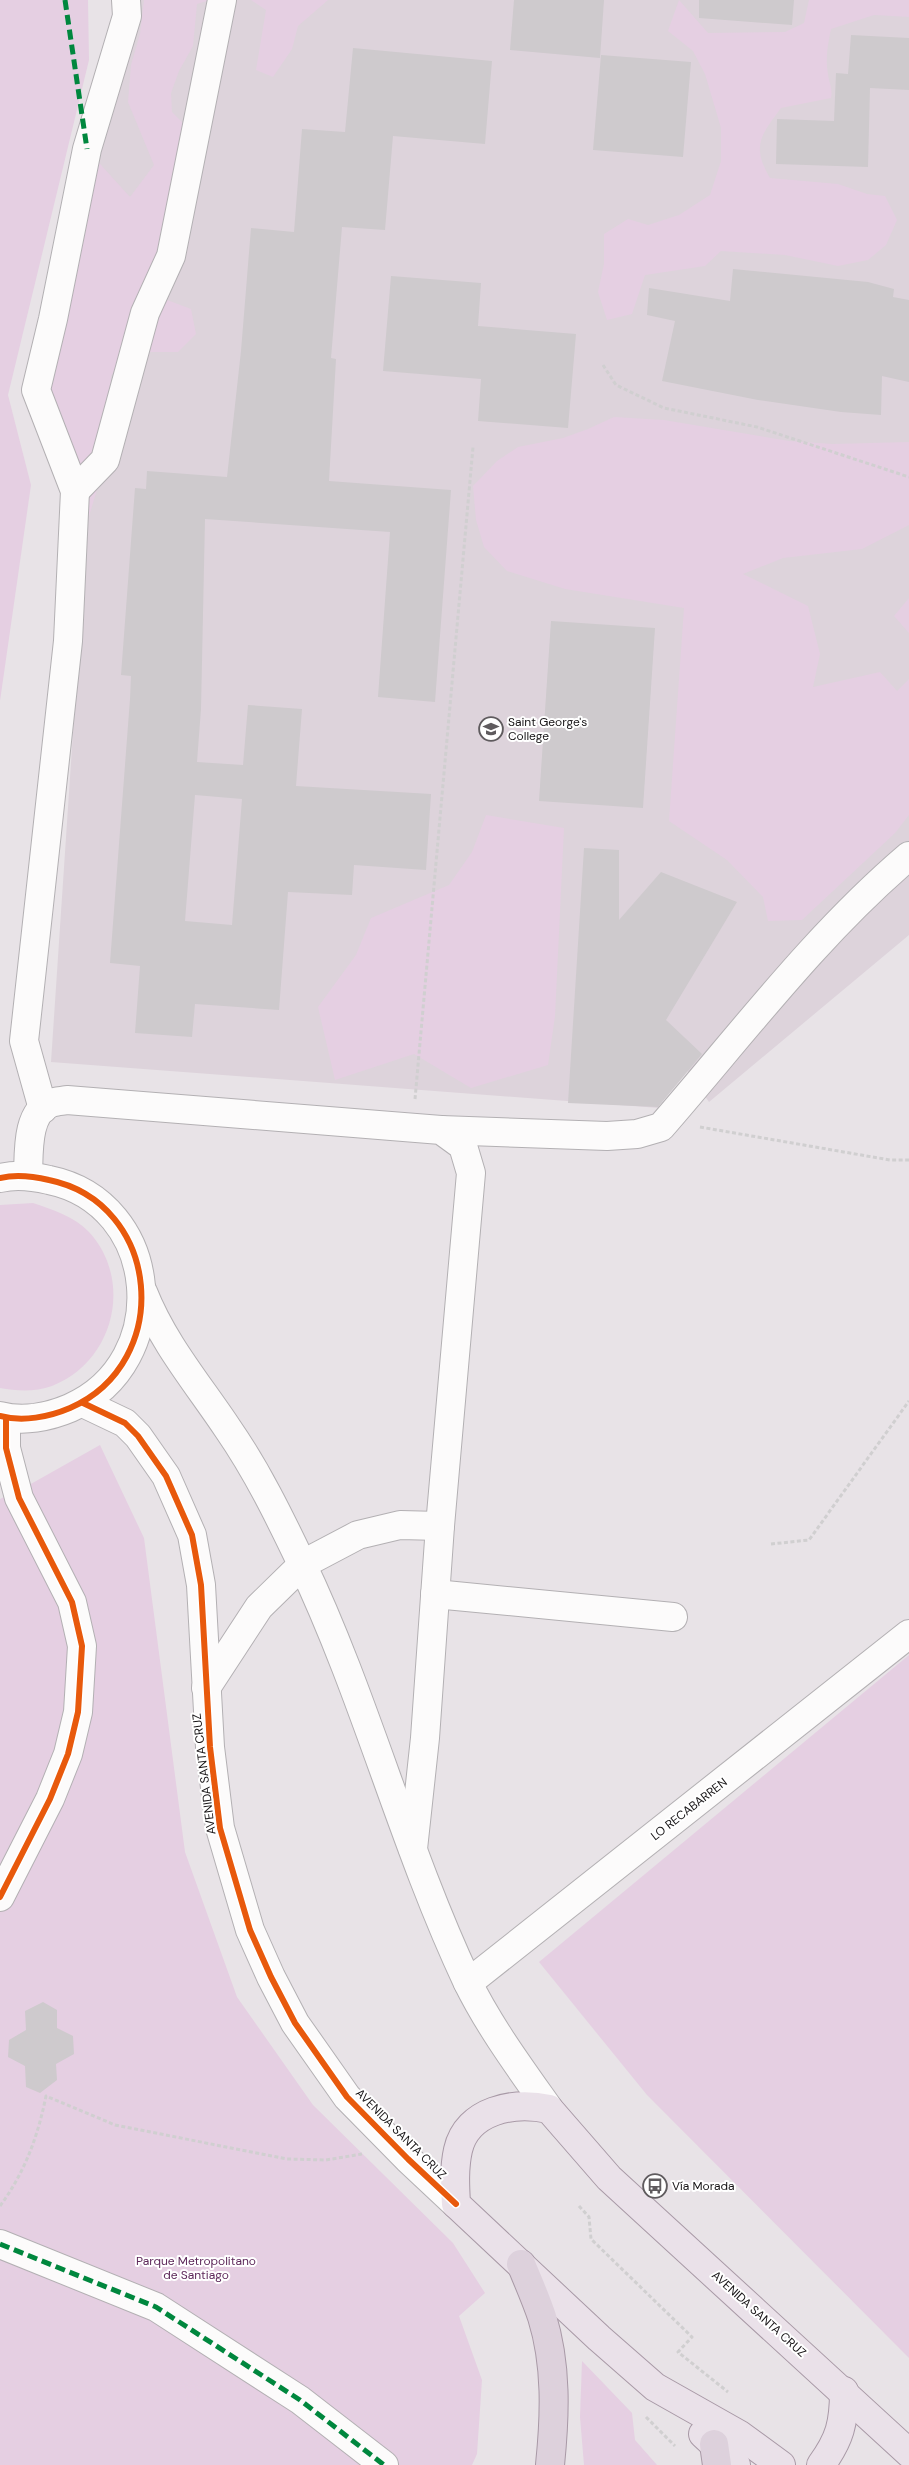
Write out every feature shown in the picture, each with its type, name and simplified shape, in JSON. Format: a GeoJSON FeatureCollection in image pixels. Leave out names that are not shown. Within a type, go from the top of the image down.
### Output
{"type":"FeatureCollection","features":[{"type":"Feature","properties":{"kind":"highway"},"geometry":{"type":"LineString","coordinates":[[521,2264],[542,2317],[550,2355],[554,2394],[550,2465]]}},
{"type":"Feature","properties":{"kind":"main road"},"geometry":{"type":"LineString","coordinates":[[456,2204],[455,2181],[458,2150],[464,2136],[472,2125],[480,2117],[507,2107],[522,2105],[549,2109]]}},
{"type":"Feature","properties":{"kind":"main road","name":"AVENIDA SANTA CRUZ"},"geometry":{"type":"LineString","coordinates":[[549,2109],[609,2178],[844,2391],[909,2453]]}},
{"type":"Feature","properties":{"kind":"main road","name":"AVENIDA SANTA CRUZ"},"geometry":{"type":"LineString","coordinates":[[456,2204],[656,2387],[740,2435],[781,2465]]}},
{"type":"Feature","properties":{"kind":"main road"},"geometry":{"type":"LineString","coordinates":[[656,2387],[715,2455],[736,2465]]}},
{"type":"Feature","properties":{"kind":"main road"},"geometry":{"type":"LineString","coordinates":[[820,2465],[840,2432],[844,2414],[844,2391]]}},
{"type":"Feature","properties":{"kind":"street"},"geometry":{"type":"LineString","coordinates":[[44,1109],[24,1041],[68,642],[75,491],[36,390],[53,319],[87,150],[127,16],[126,0]]}},
{"type":"Feature","properties":{"kind":"street"},"geometry":{"type":"LineString","coordinates":[[75,491],[105,460],[145,313],[172,256],[222,0]]}},
{"type":"Feature","properties":{"kind":"street"},"geometry":{"type":"LineString","coordinates":[[28,1175],[31,1134],[38,1114],[50,1103],[67,1100],[441,1130],[607,1136],[637,1134],[661,1126],[826,934],[868,891],[909,856]]}},
{"type":"Feature","properties":{"kind":"street"},"geometry":{"type":"LineString","coordinates":[[414,1849],[425,1738],[440,1526],[471,1173],[463,1146],[441,1130]]}},
{"type":"Feature","properties":{"kind":"street"},"geometry":{"type":"LineString","coordinates":[[0,1178],[28,1175],[63,1182],[95,1200],[120,1225],[136,1257],[143,1292],[141,1319],[134,1344],[121,1367],[104,1387],[82,1402],[49,1415],[32,1418],[3,1417],[6,1448],[19,1498],[72,1602],[82,1646],[78,1712],[68,1754],[50,1799],[0,1897]]}},
{"type":"Feature","properties":{"kind":"street","name":"AVENIDA SANTA CRUZ"},"geometry":{"type":"LineString","coordinates":[[143,1292],[153,1318],[171,1348],[256,1473],[302,1564],[328,1624],[439,1917],[468,1983],[495,2030],[549,2109]]}},
{"type":"Feature","properties":{"kind":"street","name":"AVENIDA SANTA CRUZ"},"geometry":{"type":"LineString","coordinates":[[82,1402],[125,1423],[138,1436],[166,1476],[192,1535],[201,1585],[210,1747],[220,1828],[250,1930],[271,1976],[295,2023],[346,2097],[456,2204]]}},
{"type":"Feature","properties":{"kind":"street"},"geometry":{"type":"LineString","coordinates":[[206,1688],[259,1607],[302,1564],[358,1534],[400,1525],[440,1526]]}},
{"type":"Feature","properties":{"kind":"street"},"geometry":{"type":"LineString","coordinates":[[435,1594],[674,1617]]}},
{"type":"Feature","properties":{"kind":"street","name":"LO RECABARREN"},"geometry":{"type":"LineString","coordinates":[[468,1983],[909,1634]]}},
{"type":"Feature","properties":{"kind":"street"},"geometry":{"type":"LineString","coordinates":[[0,2244],[156,2307],[300,2400],[384,2465]]}},
{"type":"Feature","properties":{"kind":"path"},"geometry":{"type":"LineString","coordinates":[[604,365],[616,385],[664,408],[757,427],[909,477]]}},
{"type":"Feature","properties":{"kind":"path"},"geometry":{"type":"LineString","coordinates":[[412,1128],[473,447]]}},
{"type":"Feature","properties":{"kind":"path"},"geometry":{"type":"LineString","coordinates":[[706,1128],[890,1160],[909,1160]]}},
{"type":"Feature","properties":{"kind":"path"},"geometry":{"type":"LineString","coordinates":[[771,1544],[808,1540],[909,1401]]}},
{"type":"Feature","properties":{"kind":"path"},"geometry":{"type":"LineString","coordinates":[[0,2206],[16,2184],[39,2132],[46,2096],[115,2125],[287,2160],[326,2160],[363,2154]]}},
{"type":"Feature","properties":{"kind":"path"},"geometry":{"type":"LineString","coordinates":[[578,2206],[589,2217],[591,2239],[692,2337],[678,2352],[732,2396]]}},
{"type":"Feature","properties":{"kind":"shaded area","name":"Saint George's College"},"geometry":{"type":"Polygon","coordinates":[[[131,0],[909,0],[909,935],[709,1102],[662,1035],[659,1108],[51,1062],[87,523],[50,387],[131,0]]]}},
{"type":"Feature","properties":{"kind":"green space"},"geometry":{"type":"Polygon","coordinates":[[[0,0],[88,0],[89,60],[8,395],[31,485],[0,701],[0,0]]]}},
{"type":"Feature","properties":{"kind":"green space"},"geometry":{"type":"Polygon","coordinates":[[[144,0],[210,0],[197,4],[193,46],[179,71],[171,93],[172,112],[187,127],[154,295],[191,309],[196,334],[178,352],[127,352],[111,376],[105,463],[87,523],[50,387],[92,155],[130,197],[154,165],[128,102],[131,65],[140,34],[144,0]]]}},
{"type":"Feature","properties":{"kind":"green space"},"geometry":{"type":"Polygon","coordinates":[[[251,0],[328,0],[298,26],[292,49],[273,77],[256,70],[266,10],[251,0]]]}},
{"type":"Feature","properties":{"kind":"green space"},"geometry":{"type":"Polygon","coordinates":[[[679,0],[708,33],[785,32],[804,23],[809,0],[909,0],[909,17],[874,15],[831,29],[827,63],[831,98],[781,108],[768,126],[761,141],[760,149],[764,167],[770,178],[838,184],[867,194],[885,196],[897,220],[886,245],[868,260],[838,266],[785,255],[721,251],[705,266],[645,275],[632,314],[607,320],[598,292],[604,264],[604,234],[628,219],[648,225],[679,215],[710,195],[721,161],[721,128],[705,74],[693,51],[668,31],[679,0]]]}},
{"type":"Feature","properties":{"kind":"green space"},"geometry":{"type":"Polygon","coordinates":[[[614,417],[664,420],[789,441],[833,444],[909,442],[909,525],[862,549],[783,558],[743,574],[808,606],[820,654],[813,687],[880,672],[897,691],[909,679],[909,815],[895,833],[802,920],[768,921],[763,897],[727,860],[669,821],[684,608],[565,589],[507,571],[484,547],[476,520],[473,486],[497,461],[518,447],[563,438],[614,417]]]}},
{"type":"Feature","properties":{"kind":"green space"},"geometry":{"type":"Polygon","coordinates":[[[909,598],[909,633],[894,616],[909,598]]]}},
{"type":"Feature","properties":{"kind":"green space"},"geometry":{"type":"Polygon","coordinates":[[[486,815],[564,828],[555,1016],[548,1065],[471,1088],[414,1054],[335,1080],[318,1007],[356,955],[371,918],[449,885],[472,852],[486,815]]]}},
{"type":"Feature","properties":{"kind":"green space"},"geometry":{"type":"Polygon","coordinates":[[[33,1203],[63,1214],[83,1226],[103,1252],[111,1273],[113,1296],[111,1318],[103,1340],[90,1359],[73,1375],[52,1386],[39,1389],[19,1390],[0,1388],[0,1205],[33,1203]]]}},
{"type":"Feature","properties":{"kind":"green space","name":"Parque Metropolitano de Santiago"},"geometry":{"type":"Polygon","coordinates":[[[100,1445],[144,1538],[185,1852],[237,1997],[313,2105],[453,2243],[485,2293],[459,2316],[482,2380],[477,2454],[472,2465],[0,2465],[0,1499],[100,1445]]]}},
{"type":"Feature","properties":{"kind":"green space"},"geometry":{"type":"Polygon","coordinates":[[[909,1655],[909,2358],[647,2095],[539,1962],[909,1655]]]}},
{"type":"Feature","properties":{"kind":"green space"},"geometry":{"type":"Polygon","coordinates":[[[582,2361],[632,2413],[635,2440],[657,2465],[584,2465],[580,2417],[582,2361]]]}},
{"type":"Feature","properties":{"kind":"building"},"geometry":{"type":"Polygon","coordinates":[[[514,0],[604,0],[600,58],[510,50],[514,0]]]}},
{"type":"Feature","properties":{"kind":"building"},"geometry":{"type":"Polygon","coordinates":[[[699,0],[794,0],[792,25],[699,18],[699,0]]]}},
{"type":"Feature","properties":{"kind":"building"},"geometry":{"type":"Polygon","coordinates":[[[851,35],[909,38],[909,90],[870,88],[868,167],[776,164],[777,119],[834,121],[836,73],[848,74],[851,35]]]}},
{"type":"Feature","properties":{"kind":"building"},"geometry":{"type":"Polygon","coordinates":[[[353,48],[492,61],[485,144],[393,136],[385,230],[342,227],[331,358],[336,359],[329,481],[451,490],[435,702],[378,697],[390,532],[205,519],[201,709],[197,762],[243,765],[248,705],[302,709],[296,786],[431,794],[426,870],[354,865],[352,895],[288,892],[279,1010],[195,1004],[192,1037],[135,1033],[140,966],[110,963],[130,699],[131,676],[121,675],[135,488],[146,489],[147,471],[227,477],[241,351],[251,228],[294,232],[302,129],[345,132],[353,48]],[[195,795],[185,921],[232,925],[242,799],[195,795]]]}},
{"type":"Feature","properties":{"kind":"building"},"geometry":{"type":"Polygon","coordinates":[[[601,55],[691,62],[683,157],[593,150],[601,55]]]}},
{"type":"Feature","properties":{"kind":"building"},"geometry":{"type":"Polygon","coordinates":[[[733,269],[868,282],[894,289],[893,297],[909,300],[909,382],[882,376],[881,415],[841,412],[758,400],[662,381],[675,321],[647,315],[649,288],[730,301],[733,269]]]}},
{"type":"Feature","properties":{"kind":"building"},"geometry":{"type":"Polygon","coordinates":[[[391,276],[481,283],[478,326],[576,334],[568,428],[478,421],[481,379],[383,371],[391,276]]]}},
{"type":"Feature","properties":{"kind":"building"},"geometry":{"type":"Polygon","coordinates":[[[551,621],[655,628],[643,808],[539,801],[551,621]]]}},
{"type":"Feature","properties":{"kind":"building"},"geometry":{"type":"Polygon","coordinates":[[[584,848],[619,850],[619,920],[661,872],[737,902],[666,1020],[702,1054],[658,1107],[568,1103],[584,848]]]}},
{"type":"Feature","properties":{"kind":"building"},"geometry":{"type":"Polygon","coordinates":[[[43,2002],[57,2010],[57,2028],[73,2036],[74,2054],[56,2064],[57,2080],[40,2093],[26,2087],[25,2066],[8,2057],[9,2040],[26,2030],[25,2011],[43,2002]]]}},
{"type":"Feature","properties":{"kind":"marked path"},"geometry":{"type":"LineString","coordinates":[[65,0],[87,149]]}},
{"type":"Feature","properties":{"kind":"marked path"},"geometry":{"type":"LineString","coordinates":[[0,2244],[156,2307],[300,2400],[384,2465]]}},
{"type":"Feature","properties":{"kind":"cycle path"},"geometry":{"type":"LineString","coordinates":[[0,1178],[18,1176],[49,1180],[86,1195],[114,1219],[133,1250],[141,1285],[139,1322],[127,1356],[104,1386],[70,1408],[53,1414],[36,1418],[18,1419],[0,1416]]}},
{"type":"Feature","properties":{"kind":"cycle path"},"geometry":{"type":"LineString","coordinates":[[83,1403],[125,1423],[138,1436],[166,1476],[192,1535],[201,1585],[210,1747],[220,1828],[250,1930],[271,1977],[295,2023],[347,2097],[408,2159],[456,2204]]}},
{"type":"Feature","properties":{"kind":"cycle path"},"geometry":{"type":"LineString","coordinates":[[0,1897],[50,1799],[68,1754],[78,1712],[82,1646],[72,1602],[19,1498],[6,1448],[6,1418]]}},
{"type":"Feature","properties":{"kind":"place","name":"Saint George's College"},"geometry":{"type":"Point","coordinates":[491,729]}},
{"type":"Feature","properties":{"kind":"place","name":"Vía Morada"},"geometry":{"type":"Point","coordinates":[655,2186]}}]}
